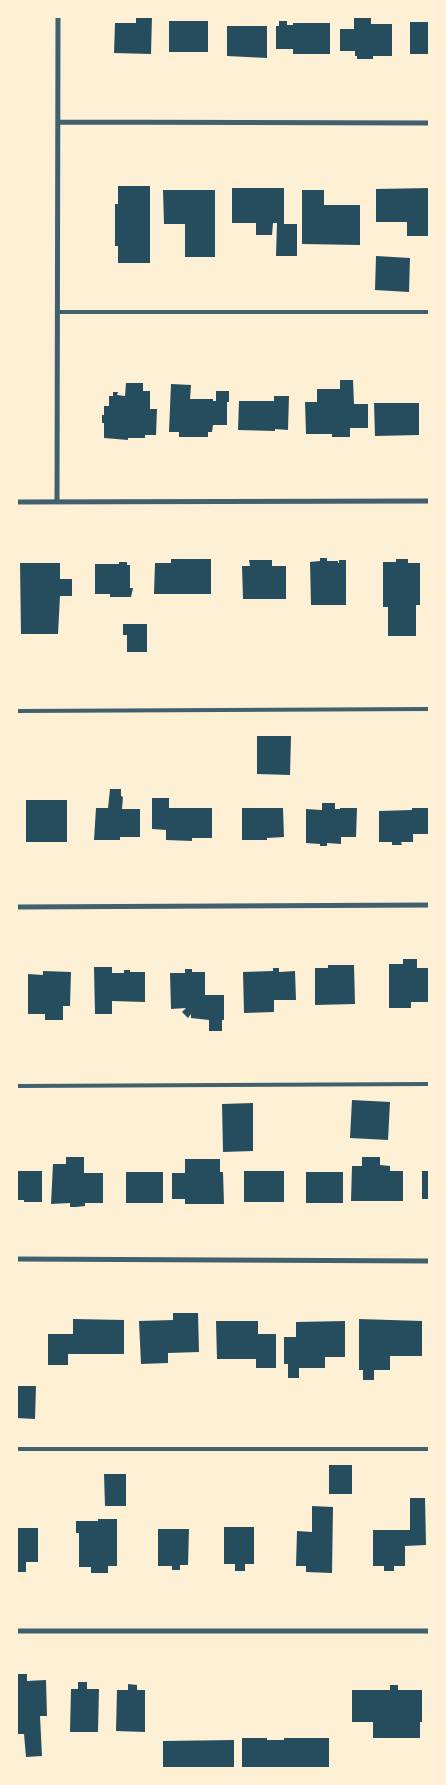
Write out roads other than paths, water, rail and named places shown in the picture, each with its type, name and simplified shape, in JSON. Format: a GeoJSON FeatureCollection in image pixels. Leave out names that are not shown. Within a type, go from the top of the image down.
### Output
{"type":"FeatureCollection","features":[{"type":"Feature","properties":{"kind":"street"},"geometry":{"type":"LineString","coordinates":[[57,502],[58,16]]}},
{"type":"Feature","properties":{"kind":"street"},"geometry":{"type":"LineString","coordinates":[[58,122],[430,123]]}},
{"type":"Feature","properties":{"kind":"street"},"geometry":{"type":"LineString","coordinates":[[16,502],[430,501]]}},
{"type":"Feature","properties":{"kind":"street"},"geometry":{"type":"LineString","coordinates":[[16,907],[430,906]]}},
{"type":"Feature","properties":{"kind":"street"},"geometry":{"type":"LineString","coordinates":[[16,1259],[430,1261]]}},
{"type":"Feature","properties":{"kind":"street"},"geometry":{"type":"LineString","coordinates":[[16,1631],[430,1631]]}},
{"type":"Feature","properties":{"kind":"lane"},"geometry":{"type":"LineString","coordinates":[[58,312],[430,312]]}},
{"type":"Feature","properties":{"kind":"lane"},"geometry":{"type":"LineString","coordinates":[[16,710],[430,710]]}},
{"type":"Feature","properties":{"kind":"lane"},"geometry":{"type":"LineString","coordinates":[[16,1086],[430,1084]]}},
{"type":"Feature","properties":{"kind":"lane"},"geometry":{"type":"LineString","coordinates":[[16,1449],[430,1449]]}}]}
